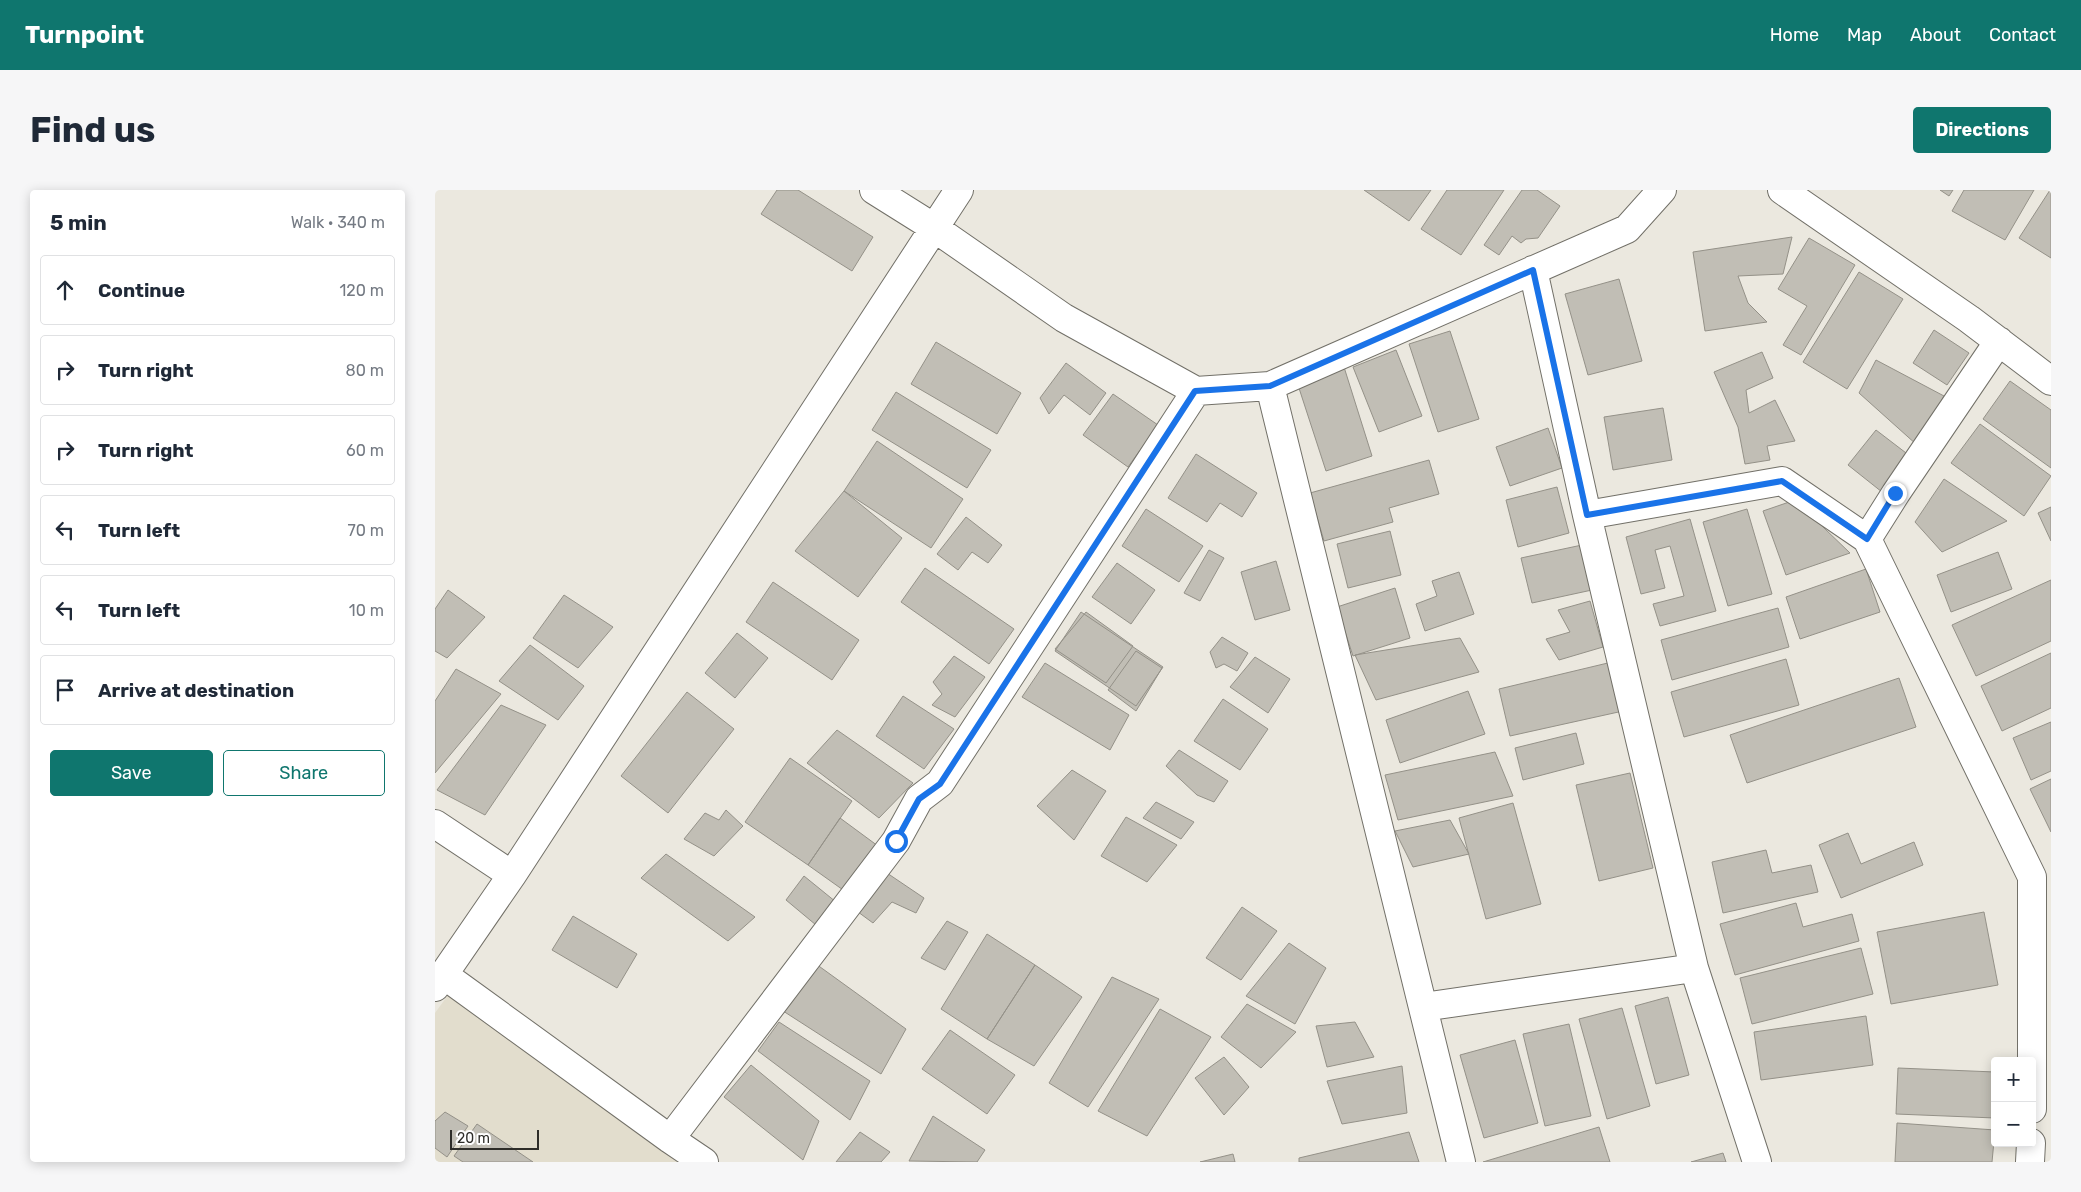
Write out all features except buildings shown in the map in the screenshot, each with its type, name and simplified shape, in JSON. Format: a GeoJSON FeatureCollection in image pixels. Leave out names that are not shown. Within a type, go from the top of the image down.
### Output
{"type":"FeatureCollection","features":[{"type":"Feature","properties":{"kind":"street"},"geometry":{"type":"LineString","coordinates":[[874,190],[933,227],[1064,318],[1195,391],[1270,386],[1627,229],[1662,190]]}},
{"type":"Feature","properties":{"kind":"street"},"geometry":{"type":"LineString","coordinates":[[704,1162],[439,981],[512,876],[933,227],[959,190]]}},
{"type":"Feature","properties":{"kind":"street"},"geometry":{"type":"LineString","coordinates":[[1782,190],[1999,341],[2051,381]]}},
{"type":"Feature","properties":{"kind":"street"},"geometry":{"type":"LineString","coordinates":[[1533,270],[1587,515],[1694,968],[1757,1162]]}},
{"type":"Feature","properties":{"kind":"street"},"geometry":{"type":"LineString","coordinates":[[1867,539],[1895,493],[1999,341]]}},
{"type":"Feature","properties":{"kind":"street"},"geometry":{"type":"LineString","coordinates":[[1270,386],[1461,1162]]}},
{"type":"Feature","properties":{"kind":"street"},"geometry":{"type":"LineString","coordinates":[[670,1139],[896,841],[919,799],[940,784],[1195,391]]}},
{"type":"Feature","properties":{"kind":"street"},"geometry":{"type":"LineString","coordinates":[[1587,515],[1782,481],[1867,539],[2032,877],[2032,1102]]}},
{"type":"Feature","properties":{"kind":"street"},"geometry":{"type":"LineString","coordinates":[[435,824],[512,876]]}},
{"type":"Feature","properties":{"kind":"street"},"geometry":{"type":"LineString","coordinates":[[1423,1006],[1694,968]]}},
{"type":"Feature","properties":{"kind":"street"},"geometry":{"type":"LineString","coordinates":[[2030,1162],[2031,1147]]}},
{"type":"Feature","properties":{"kind":"shaded area"},"geometry":{"type":"Polygon","coordinates":[[[451,991],[688,1162],[435,1162],[435,1013],[451,991]]]}},
{"type":"Feature","properties":{"kind":"route"},"geometry":{"type":"LineString","coordinates":[[896,841],[919,799],[940,784],[1195,391],[1270,386],[1533,270],[1587,515],[1782,481],[1867,539],[1895,493]]}}]}
